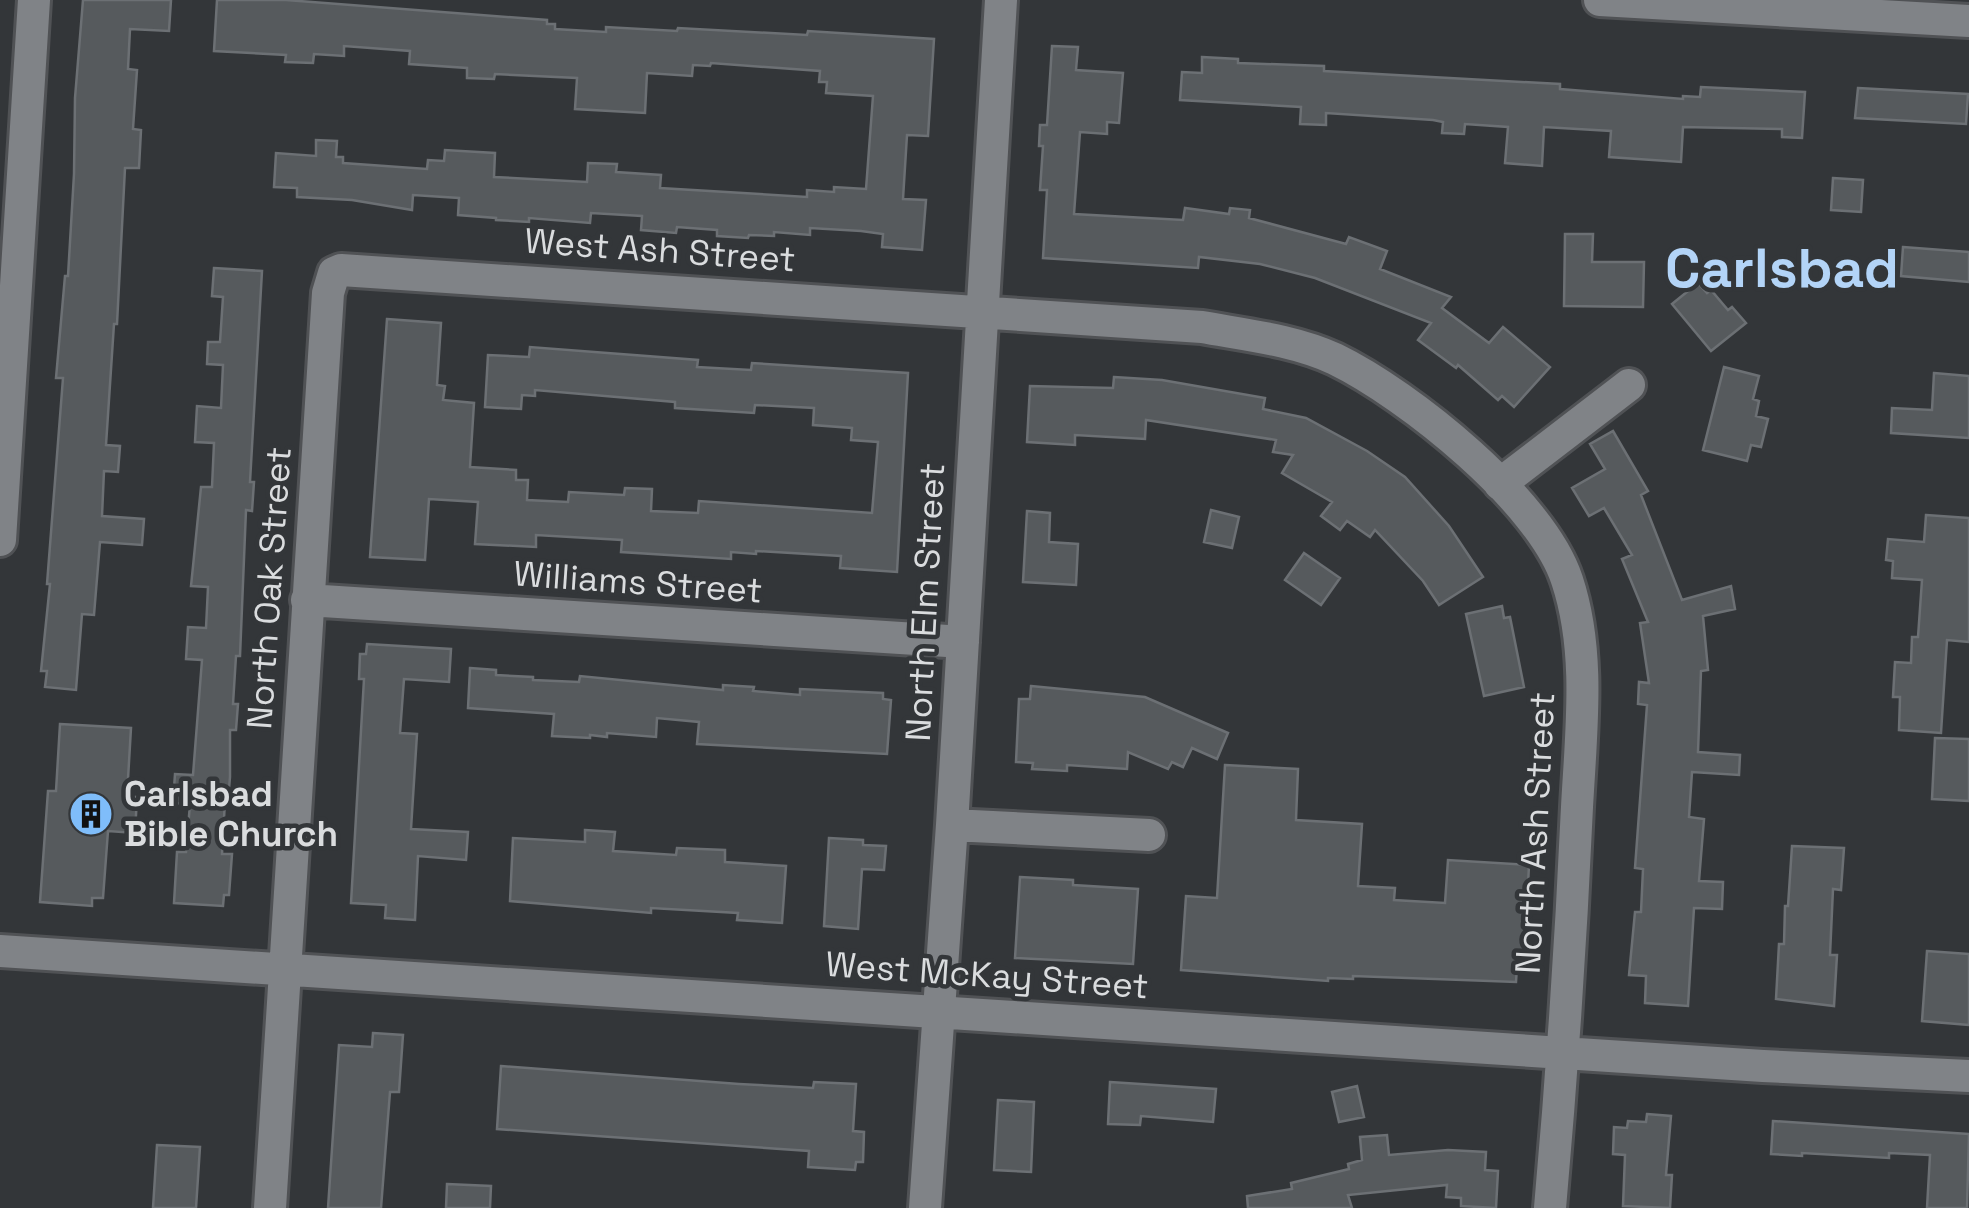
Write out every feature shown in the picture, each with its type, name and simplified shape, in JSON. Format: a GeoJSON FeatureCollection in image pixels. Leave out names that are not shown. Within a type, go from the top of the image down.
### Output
{"type":"FeatureCollection","features":[{"type":"Feature","properties":{"kind":"street"},"geometry":{"type":"LineString","coordinates":[[0,540],[4,421],[34,0]]}},
{"type":"Feature","properties":{"kind":"street","name":"North Elm Street"},"geometry":{"type":"LineString","coordinates":[[925,1208],[1002,0]]}},
{"type":"Feature","properties":{"kind":"street"},"geometry":{"type":"LineString","coordinates":[[1600,0],[1969,22]]}},
{"type":"Feature","properties":{"kind":"street","name":"West Ash Street"},"geometry":{"type":"LineString","coordinates":[[334,273],[355,270],[982,312]]}},
{"type":"Feature","properties":{"kind":"street","name":"North Oak Street"},"geometry":{"type":"LineString","coordinates":[[270,1208],[328,293],[334,273]]}},
{"type":"Feature","properties":{"kind":"street","name":"North Ash Street"},"geometry":{"type":"LineString","coordinates":[[982,312],[1202,326],[1294,345],[1333,358],[1378,383],[1472,454],[1544,537],[1566,578],[1578,620],[1582,687],[1564,1052],[1550,1208]]}},
{"type":"Feature","properties":{"kind":"street"},"geometry":{"type":"LineString","coordinates":[[1500,484],[1629,385]]}},
{"type":"Feature","properties":{"kind":"street","name":"Williams Street"},"geometry":{"type":"LineString","coordinates":[[307,600],[963,642]]}},
{"type":"Feature","properties":{"kind":"street"},"geometry":{"type":"LineString","coordinates":[[952,825],[1149,835]]}},
{"type":"Feature","properties":{"kind":"street","name":"West McKay Street"},"geometry":{"type":"LineString","coordinates":[[0,951],[1969,1076]]}},
{"type":"Feature","properties":{"kind":"building"},"geometry":{"type":"Polygon","coordinates":[[[83,0],[171,0],[169,31],[130,29],[128,69],[137,70],[133,129],[141,130],[139,168],[125,168],[114,324],[106,445],[120,446],[118,472],[104,471],[102,516],[144,519],[142,545],[100,542],[94,615],[82,614],[76,690],[45,687],[47,671],[41,671],[63,378],[56,378],[68,276],[83,0]]]}},
{"type":"Feature","properties":{"kind":"building"},"geometry":{"type":"Polygon","coordinates":[[[217,0],[286,0],[547,20],[547,24],[555,24],[555,29],[606,32],[606,27],[677,31],[678,28],[934,39],[928,136],[907,135],[903,199],[926,200],[922,250],[882,247],[883,234],[861,231],[810,228],[810,235],[774,232],[774,236],[748,238],[717,236],[717,230],[677,227],[676,233],[641,230],[642,216],[591,213],[590,223],[458,215],[459,198],[413,195],[412,210],[352,200],[297,197],[297,188],[274,187],[276,153],[316,156],[316,140],[337,141],[336,157],[343,157],[343,163],[427,169],[428,160],[444,161],[445,150],[495,153],[494,177],[587,182],[588,163],[617,164],[616,172],[661,175],[660,188],[807,197],[807,190],[866,189],[873,96],[826,93],[827,82],[819,82],[820,71],[711,63],[693,65],[692,76],[647,73],[645,113],[575,109],[577,78],[495,74],[494,79],[467,78],[467,68],[409,64],[410,51],[344,46],[344,56],[314,54],[313,63],[285,62],[286,55],[214,51],[217,0]]]}},
{"type":"Feature","properties":{"kind":"building"},"geometry":{"type":"Polygon","coordinates":[[[1052,46],[1078,47],[1076,70],[1123,73],[1119,123],[1107,122],[1107,134],[1080,132],[1074,214],[1183,220],[1185,208],[1229,214],[1230,208],[1250,210],[1249,218],[1346,244],[1349,237],[1387,251],[1380,269],[1451,297],[1442,308],[1489,343],[1503,327],[1550,367],[1514,407],[1502,396],[1498,400],[1458,365],[1456,368],[1418,340],[1431,323],[1315,278],[1260,264],[1199,257],[1198,268],[1043,258],[1047,190],[1040,190],[1043,146],[1039,146],[1040,125],[1047,125],[1052,46]]]}},
{"type":"Feature","properties":{"kind":"building"},"geometry":{"type":"Polygon","coordinates":[[[1202,57],[1238,59],[1238,63],[1324,66],[1324,71],[1560,84],[1560,89],[1683,99],[1700,97],[1701,87],[1805,92],[1802,138],[1782,137],[1782,129],[1683,127],[1681,162],[1609,157],[1611,131],[1544,127],[1542,166],[1505,163],[1508,127],[1465,124],[1464,134],[1442,133],[1443,122],[1433,120],[1326,113],[1326,125],[1300,124],[1301,107],[1180,100],[1182,72],[1202,73],[1202,57]]]}},
{"type":"Feature","properties":{"kind":"building"},"geometry":{"type":"Polygon","coordinates":[[[1858,88],[1968,94],[1966,124],[1855,118],[1858,88]]]}},
{"type":"Feature","properties":{"kind":"building"},"geometry":{"type":"Polygon","coordinates":[[[1833,178],[1863,180],[1861,212],[1831,210],[1833,178]]]}},
{"type":"Feature","properties":{"kind":"building"},"geometry":{"type":"Polygon","coordinates":[[[1565,234],[1593,234],[1592,262],[1644,262],[1643,307],[1564,306],[1565,234]]]}},
{"type":"Feature","properties":{"kind":"building"},"geometry":{"type":"Polygon","coordinates":[[[1903,247],[1969,252],[1969,282],[1901,276],[1903,247]]]}},
{"type":"Feature","properties":{"kind":"building"},"geometry":{"type":"Polygon","coordinates":[[[214,268],[262,271],[250,482],[254,482],[252,511],[246,510],[240,656],[236,656],[233,704],[238,704],[236,730],[230,730],[230,777],[222,854],[232,854],[229,895],[224,895],[223,906],[174,903],[177,852],[186,852],[190,804],[173,803],[175,774],[193,775],[202,660],[186,659],[188,627],[206,628],[208,587],[191,586],[201,487],[212,487],[214,443],[195,442],[197,406],[221,408],[223,365],[207,364],[208,342],[220,342],[223,297],[212,296],[214,268]]]}},
{"type":"Feature","properties":{"kind":"building"},"geometry":{"type":"Polygon","coordinates":[[[1698,283],[1707,293],[1711,290],[1728,310],[1732,307],[1746,323],[1711,351],[1672,304],[1698,283]]]}},
{"type":"Feature","properties":{"kind":"building"},"geometry":{"type":"Polygon","coordinates":[[[387,319],[441,323],[437,385],[445,386],[443,400],[474,403],[470,467],[516,470],[516,480],[528,480],[527,500],[568,502],[569,492],[624,495],[625,488],[652,489],[651,511],[698,513],[699,501],[872,513],[878,442],[851,440],[852,428],[813,425],[814,408],[755,405],[754,413],[675,408],[675,402],[535,390],[535,396],[522,395],[521,409],[485,407],[488,355],[529,357],[530,347],[698,360],[697,367],[751,370],[752,363],[908,373],[897,572],[840,568],[841,556],[756,551],[731,552],[731,559],[621,552],[622,540],[536,535],[536,547],[475,544],[478,502],[429,499],[425,560],[370,557],[387,319]]]}},
{"type":"Feature","properties":{"kind":"building"},"geometry":{"type":"Polygon","coordinates":[[[1724,367],[1759,376],[1753,399],[1759,401],[1756,416],[1768,419],[1761,447],[1751,445],[1747,461],[1703,450],[1724,367]]]}},
{"type":"Feature","properties":{"kind":"building"},"geometry":{"type":"Polygon","coordinates":[[[1934,373],[1969,376],[1969,438],[1891,433],[1892,408],[1932,410],[1934,373]]]}},
{"type":"Feature","properties":{"kind":"building"},"geometry":{"type":"Polygon","coordinates":[[[1114,377],[1162,380],[1265,398],[1263,409],[1306,418],[1367,451],[1405,477],[1449,526],[1483,577],[1439,605],[1423,581],[1375,530],[1370,537],[1347,521],[1340,530],[1321,516],[1332,502],[1282,473],[1293,455],[1273,452],[1276,440],[1146,420],[1145,439],[1075,435],[1075,445],[1027,442],[1030,386],[1113,388],[1114,377]]]}},
{"type":"Feature","properties":{"kind":"building"},"geometry":{"type":"Polygon","coordinates":[[[1613,431],[1648,491],[1641,495],[1682,600],[1731,586],[1735,609],[1703,616],[1708,670],[1701,671],[1698,752],[1740,755],[1739,775],[1692,772],[1689,817],[1704,819],[1699,881],[1723,882],[1722,909],[1694,908],[1688,1006],[1645,1003],[1646,976],[1629,975],[1635,912],[1641,912],[1643,869],[1635,868],[1647,705],[1638,704],[1639,682],[1649,683],[1640,623],[1648,622],[1622,559],[1632,555],[1604,508],[1589,516],[1572,488],[1605,469],[1590,444],[1613,431]]]}},
{"type":"Feature","properties":{"kind":"building"},"geometry":{"type":"Polygon","coordinates":[[[1211,510],[1239,517],[1232,548],[1204,542],[1211,510]]]}},
{"type":"Feature","properties":{"kind":"building"},"geometry":{"type":"Polygon","coordinates":[[[1027,511],[1050,513],[1049,542],[1078,544],[1076,585],[1023,582],[1027,511]]]}},
{"type":"Feature","properties":{"kind":"building"},"geometry":{"type":"Polygon","coordinates":[[[1926,515],[1969,518],[1969,642],[1947,640],[1941,733],[1899,730],[1900,697],[1893,697],[1895,662],[1911,663],[1912,637],[1918,637],[1922,580],[1892,578],[1893,561],[1886,560],[1888,539],[1924,542],[1926,515]]]}},
{"type":"Feature","properties":{"kind":"building"},"geometry":{"type":"Polygon","coordinates":[[[1304,553],[1340,578],[1321,605],[1285,580],[1304,553]]]}},
{"type":"Feature","properties":{"kind":"building"},"geometry":{"type":"Polygon","coordinates":[[[1502,606],[1504,618],[1510,617],[1524,687],[1484,696],[1466,614],[1502,606]]]}},
{"type":"Feature","properties":{"kind":"building"},"geometry":{"type":"Polygon","coordinates":[[[367,644],[451,649],[449,682],[404,679],[400,733],[417,734],[411,829],[468,832],[466,860],[418,856],[415,920],[385,918],[386,905],[351,903],[364,679],[359,679],[360,654],[366,654],[367,644]]]}},
{"type":"Feature","properties":{"kind":"building"},"geometry":{"type":"Polygon","coordinates":[[[470,668],[533,680],[579,682],[580,676],[723,690],[723,685],[754,687],[753,691],[800,695],[800,689],[883,693],[883,699],[891,700],[887,754],[697,744],[699,722],[657,718],[656,737],[607,733],[607,737],[590,738],[552,736],[554,714],[468,708],[470,668]]]}},
{"type":"Feature","properties":{"kind":"building"},"geometry":{"type":"Polygon","coordinates":[[[1031,686],[1145,697],[1228,733],[1217,759],[1192,748],[1183,767],[1172,762],[1168,769],[1128,752],[1127,769],[1067,765],[1067,771],[1032,769],[1033,763],[1016,762],[1019,699],[1030,699],[1031,686]]]}},
{"type":"Feature","properties":{"kind":"building","name":"Carlsbad Bible Church"},"geometry":{"type":"Polygon","coordinates":[[[60,724],[131,728],[127,796],[137,797],[135,833],[108,831],[103,898],[92,898],[92,906],[40,902],[48,791],[56,791],[60,724]]]}},
{"type":"Feature","properties":{"kind":"building"},"geometry":{"type":"Polygon","coordinates":[[[1935,738],[1969,739],[1969,801],[1932,799],[1935,738]]]}},
{"type":"Feature","properties":{"kind":"building"},"geometry":{"type":"Polygon","coordinates":[[[1225,765],[1298,769],[1296,820],[1362,824],[1358,886],[1395,888],[1394,900],[1445,903],[1448,860],[1529,865],[1524,968],[1517,967],[1516,982],[1353,976],[1328,981],[1181,970],[1186,896],[1217,898],[1225,765]]]}},
{"type":"Feature","properties":{"kind":"building"},"geometry":{"type":"Polygon","coordinates":[[[585,830],[615,832],[613,851],[676,855],[677,848],[725,850],[725,862],[786,866],[782,923],[737,920],[738,913],[651,908],[651,913],[510,901],[513,838],[585,842],[585,830]]]}},
{"type":"Feature","properties":{"kind":"building"},"geometry":{"type":"Polygon","coordinates":[[[829,838],[886,846],[884,870],[862,869],[858,929],[824,926],[829,838]]]}},
{"type":"Feature","properties":{"kind":"building"},"geometry":{"type":"Polygon","coordinates":[[[1792,846],[1844,848],[1841,890],[1833,889],[1830,955],[1837,955],[1834,1006],[1776,999],[1792,846]]]}},
{"type":"Feature","properties":{"kind":"building"},"geometry":{"type":"Polygon","coordinates":[[[1020,877],[1138,889],[1133,964],[1015,958],[1020,877]]]}},
{"type":"Feature","properties":{"kind":"building"},"geometry":{"type":"Polygon","coordinates":[[[1927,951],[1969,954],[1969,1025],[1922,1021],[1927,951]]]}},
{"type":"Feature","properties":{"kind":"building"},"geometry":{"type":"Polygon","coordinates":[[[373,1033],[403,1035],[399,1092],[390,1092],[381,1208],[328,1208],[339,1045],[372,1047],[373,1033]]]}},
{"type":"Feature","properties":{"kind":"building"},"geometry":{"type":"Polygon","coordinates":[[[501,1066],[813,1088],[814,1082],[856,1084],[853,1131],[864,1132],[863,1162],[856,1162],[855,1170],[808,1167],[809,1151],[497,1129],[501,1066]]]}},
{"type":"Feature","properties":{"kind":"building"},"geometry":{"type":"Polygon","coordinates":[[[1110,1082],[1216,1089],[1213,1122],[1141,1116],[1140,1125],[1108,1124],[1110,1082]]]}},
{"type":"Feature","properties":{"kind":"building"},"geometry":{"type":"Polygon","coordinates":[[[1357,1086],[1364,1117],[1339,1122],[1332,1092],[1357,1086]]]}},
{"type":"Feature","properties":{"kind":"building"},"geometry":{"type":"Polygon","coordinates":[[[998,1100],[1034,1102],[1031,1172],[994,1170],[998,1100]]]}},
{"type":"Feature","properties":{"kind":"building"},"geometry":{"type":"Polygon","coordinates":[[[1647,1114],[1671,1116],[1666,1175],[1672,1175],[1670,1208],[1623,1206],[1625,1155],[1613,1154],[1614,1127],[1627,1128],[1628,1121],[1646,1122],[1647,1114]]]}},
{"type":"Feature","properties":{"kind":"building"},"geometry":{"type":"Polygon","coordinates":[[[1773,1121],[1969,1134],[1967,1208],[1927,1208],[1930,1155],[1889,1153],[1889,1158],[1771,1154],[1773,1121]]]}},
{"type":"Feature","properties":{"kind":"building"},"geometry":{"type":"Polygon","coordinates":[[[1387,1135],[1389,1155],[1448,1150],[1486,1152],[1485,1170],[1498,1171],[1496,1208],[1461,1206],[1461,1198],[1446,1197],[1447,1185],[1348,1195],[1352,1208],[1248,1208],[1247,1196],[1292,1189],[1291,1183],[1349,1169],[1348,1164],[1362,1160],[1360,1137],[1387,1135]]]}},
{"type":"Feature","properties":{"kind":"building"},"geometry":{"type":"Polygon","coordinates":[[[157,1145],[200,1147],[196,1208],[153,1208],[157,1145]]]}},
{"type":"Feature","properties":{"kind":"building"},"geometry":{"type":"Polygon","coordinates":[[[447,1184],[491,1186],[490,1208],[446,1208],[447,1184]]]}},
{"type":"Feature","properties":{"kind":"place","name":"Carlsbad Bible Church"},"geometry":{"type":"Point","coordinates":[91,814]}},
{"type":"Feature","properties":{"kind":"district","name":"Carlsbad"},"geometry":{"type":"Point","coordinates":[1782,268]}}]}
